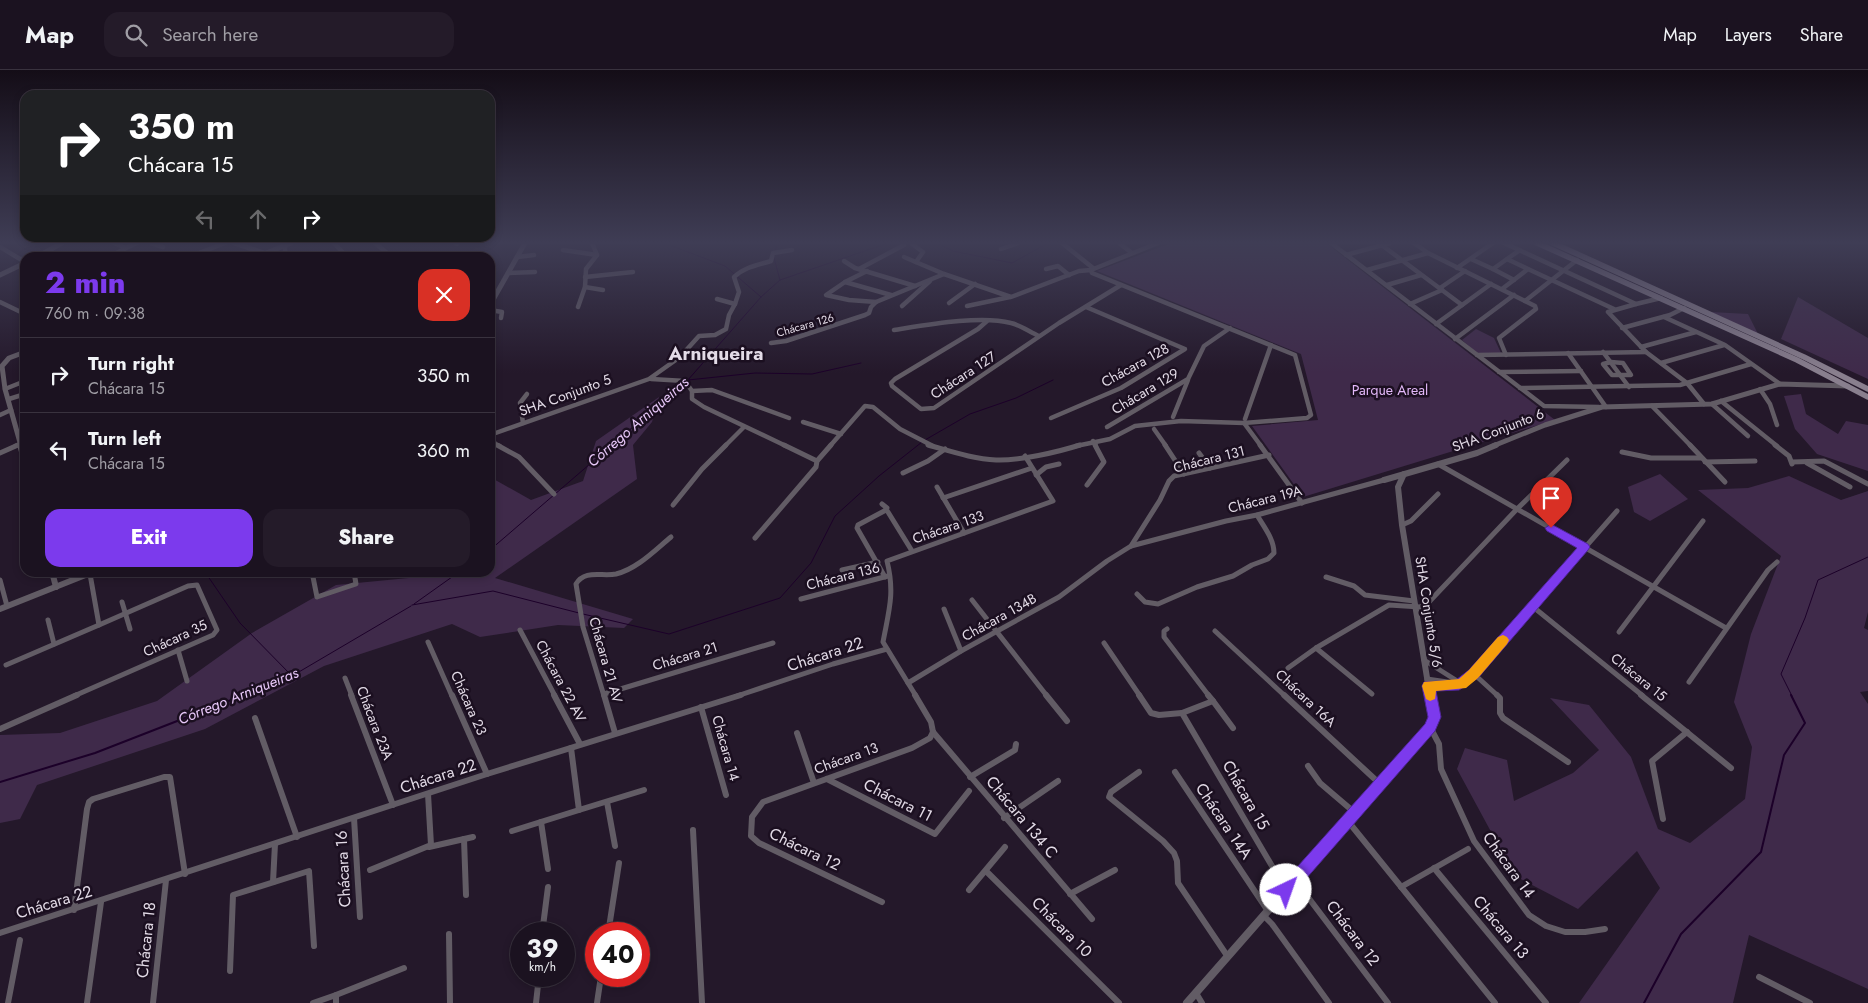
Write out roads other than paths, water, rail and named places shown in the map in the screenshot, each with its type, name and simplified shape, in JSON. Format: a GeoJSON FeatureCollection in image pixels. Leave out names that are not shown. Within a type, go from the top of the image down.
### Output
{"type":"FeatureCollection","features":[{"type":"Feature","properties":{"kind":"main road"},"geometry":{"type":"LineString","coordinates":[[1634,287],[1797,360],[1868,397]]}},
{"type":"Feature","properties":{"kind":"main road"},"geometry":{"type":"LineString","coordinates":[[1641,290],[1642,287],[1645,287]]}},
{"type":"Feature","properties":{"kind":"main road"},"geometry":{"type":"LineString","coordinates":[[1649,287],[1804,357],[1868,389]]}},
{"type":"Feature","properties":{"kind":"main road"},"geometry":{"type":"LineString","coordinates":[[1797,360],[1804,357]]}},
{"type":"Feature","properties":{"kind":"street"},"geometry":{"type":"LineString","coordinates":[[578,307],[585,287],[603,290]]}},
{"type":"Feature","properties":{"kind":"street"},"geometry":{"type":"LineString","coordinates":[[649,379],[680,357],[699,336],[715,335],[726,329],[729,315],[739,292],[737,287]]}},
{"type":"Feature","properties":{"kind":"street"},"geometry":{"type":"LineString","coordinates":[[838,287],[827,293],[826,296],[876,302]]}},
{"type":"Feature","properties":{"kind":"street"},"geometry":{"type":"LineString","coordinates":[[861,287],[892,295]]}},
{"type":"Feature","properties":{"kind":"street","name":"Chácara 126"},"geometry":{"type":"LineString","coordinates":[[771,343],[786,341],[867,315],[876,302],[914,287]]}},
{"type":"Feature","properties":{"kind":"street"},"geometry":{"type":"LineString","coordinates":[[902,306],[926,287]]}},
{"type":"Feature","properties":{"kind":"street"},"geometry":{"type":"LineString","coordinates":[[949,303],[972,287]]}},
{"type":"Feature","properties":{"kind":"street"},"geometry":{"type":"LineString","coordinates":[[982,287],[1011,297]]}},
{"type":"Feature","properties":{"kind":"street"},"geometry":{"type":"LineString","coordinates":[[967,306],[1011,297],[1039,287]]}},
{"type":"Feature","properties":{"kind":"street","name":"Chácara 127"},"geometry":{"type":"LineString","coordinates":[[987,321],[978,329],[895,379],[891,383],[892,386],[921,409],[929,410],[1004,362],[1039,336],[1120,287]]}},
{"type":"Feature","properties":{"kind":"street"},"geometry":{"type":"LineString","coordinates":[[756,538],[816,467],[817,461],[860,410],[868,406],[875,408],[887,419],[928,445],[987,460],[1004,460],[1059,452],[1093,442],[1110,440],[1135,426],[1181,421],[1245,421],[1307,418],[1311,415],[1296,356],[1122,287]]}},
{"type":"Feature","properties":{"kind":"street"},"geometry":{"type":"LineString","coordinates":[[1388,287],[1546,407],[1604,407]]}},
{"type":"Feature","properties":{"kind":"street"},"geometry":{"type":"LineString","coordinates":[[1438,287],[1462,305]]}},
{"type":"Feature","properties":{"kind":"street"},"geometry":{"type":"LineString","coordinates":[[1410,304],[1444,287]]}},
{"type":"Feature","properties":{"kind":"street"},"geometry":{"type":"LineString","coordinates":[[1436,324],[1487,287]]}},
{"type":"Feature","properties":{"kind":"street"},"geometry":{"type":"LineString","coordinates":[[1496,287],[1535,306],[1536,309],[1499,338],[1506,355]]}},
{"type":"Feature","properties":{"kind":"street"},"geometry":{"type":"LineString","coordinates":[[1502,290],[1506,287]]}},
{"type":"Feature","properties":{"kind":"street"},"geometry":{"type":"LineString","coordinates":[[1525,301],[1543,287]]}},
{"type":"Feature","properties":{"kind":"street"},"geometry":{"type":"LineString","coordinates":[[1565,287],[1615,310]]}},
{"type":"Feature","properties":{"kind":"street"},"geometry":{"type":"LineString","coordinates":[[1599,287],[1636,304]]}},
{"type":"Feature","properties":{"kind":"street"},"geometry":{"type":"LineString","coordinates":[[1455,338],[1514,295]]}},
{"type":"Feature","properties":{"kind":"street"},"geometry":{"type":"LineString","coordinates":[[1661,298],[1609,311],[1609,313],[1646,352],[1687,383],[1704,404]]}},
{"type":"Feature","properties":{"kind":"street"},"geometry":{"type":"LineString","coordinates":[[716,299],[735,304]]}},
{"type":"Feature","properties":{"kind":"street"},"geometry":{"type":"LineString","coordinates":[[0,302],[20,312]]}},
{"type":"Feature","properties":{"kind":"street","name":"Chácara 128"},"geometry":{"type":"LineString","coordinates":[[1051,418],[1121,388],[1185,349],[1086,306]]}},
{"type":"Feature","properties":{"kind":"street"},"geometry":{"type":"LineString","coordinates":[[1622,328],[1664,317],[1684,308]]}},
{"type":"Feature","properties":{"kind":"street"},"geometry":{"type":"LineString","coordinates":[[495,311],[502,312],[501,318]]}},
{"type":"Feature","properties":{"kind":"street"},"geometry":{"type":"LineString","coordinates":[[1664,317],[1724,345],[1780,384]]}},
{"type":"Feature","properties":{"kind":"street"},"geometry":{"type":"LineString","coordinates":[[894,330],[933,324],[1002,320],[1013,323],[1039,336]]}},
{"type":"Feature","properties":{"kind":"street","name":"Chácara 129"},"geometry":{"type":"LineString","coordinates":[[1107,427],[1188,379],[1204,346],[1230,328]]}},
{"type":"Feature","properties":{"kind":"street"},"geometry":{"type":"LineString","coordinates":[[1641,347],[1697,332]]}},
{"type":"Feature","properties":{"kind":"street"},"geometry":{"type":"LineString","coordinates":[[1245,421],[1271,345]]}},
{"type":"Feature","properties":{"kind":"street"},"geometry":{"type":"LineString","coordinates":[[1661,364],[1724,345]]}},
{"type":"Feature","properties":{"kind":"street"},"geometry":{"type":"LineString","coordinates":[[1603,352],[1629,387]]}},
{"type":"Feature","properties":{"kind":"street"},"geometry":{"type":"LineString","coordinates":[[1477,355],[1646,352]]}},
{"type":"Feature","properties":{"kind":"street"},"geometry":{"type":"LineString","coordinates":[[1568,353],[1604,407]]}},
{"type":"Feature","properties":{"kind":"street"},"geometry":{"type":"LineString","coordinates":[[0,453],[20,444],[1,366],[9,358],[20,354]]}},
{"type":"Feature","properties":{"kind":"street"},"geometry":{"type":"LineString","coordinates":[[1611,362],[1623,363],[1632,375],[1622,376],[1610,374],[1603,364],[1611,362]]}},
{"type":"Feature","properties":{"kind":"street"},"geometry":{"type":"LineString","coordinates":[[1519,388],[1680,385],[1751,364]]}},
{"type":"Feature","properties":{"kind":"street"},"geometry":{"type":"LineString","coordinates":[[1498,372],[1581,371]]}},
{"type":"Feature","properties":{"kind":"street"},"geometry":{"type":"LineString","coordinates":[[649,379],[680,379],[685,381],[692,392],[692,398],[704,407],[817,461]]}},
{"type":"Feature","properties":{"kind":"street","name":"SHA Conjunto 5"},"geometry":{"type":"LineString","coordinates":[[495,433],[649,379]]}},
{"type":"Feature","properties":{"kind":"street"},"geometry":{"type":"LineString","coordinates":[[1173,417],[1188,379]]}},
{"type":"Feature","properties":{"kind":"street"},"geometry":{"type":"LineString","coordinates":[[6,388],[20,383]]}},
{"type":"Feature","properties":{"kind":"street","name":"SHA Conjunto 6"},"geometry":{"type":"LineString","coordinates":[[1404,474],[1477,453],[1545,425],[1604,407],[1712,404],[1780,384],[1840,384]]}},
{"type":"Feature","properties":{"kind":"street"},"geometry":{"type":"LineString","coordinates":[[1760,389],[1770,404],[1777,425]]}},
{"type":"Feature","properties":{"kind":"street"},"geometry":{"type":"LineString","coordinates":[[692,392],[712,390],[789,418]]}},
{"type":"Feature","properties":{"kind":"street"},"geometry":{"type":"LineString","coordinates":[[523,424],[519,400],[527,394]]}},
{"type":"Feature","properties":{"kind":"street"},"geometry":{"type":"LineString","coordinates":[[9,399],[20,396]]}},
{"type":"Feature","properties":{"kind":"street"},"geometry":{"type":"LineString","coordinates":[[1721,401],[1780,448],[1789,456],[1792,463],[1824,461],[1868,484]]}},
{"type":"Feature","properties":{"kind":"street"},"geometry":{"type":"LineString","coordinates":[[1712,404],[1748,436]]}},
{"type":"Feature","properties":{"kind":"street"},"geometry":{"type":"LineString","coordinates":[[1652,406],[1725,482]]}},
{"type":"Feature","properties":{"kind":"street"},"geometry":{"type":"LineString","coordinates":[[0,415],[11,410]]}},
{"type":"Feature","properties":{"kind":"street"},"geometry":{"type":"LineString","coordinates":[[1245,421],[1302,503]]}},
{"type":"Feature","properties":{"kind":"street"},"geometry":{"type":"LineString","coordinates":[[802,422],[840,434]]}},
{"type":"Feature","properties":{"kind":"street"},"geometry":{"type":"LineString","coordinates":[[673,505],[702,469],[744,427]]}},
{"type":"Feature","properties":{"kind":"street"},"geometry":{"type":"LineString","coordinates":[[1154,428],[1184,474]]}},
{"type":"Feature","properties":{"kind":"street"},"geometry":{"type":"LineString","coordinates":[[1088,485],[1104,462],[1093,442]]}},
{"type":"Feature","properties":{"kind":"street"},"geometry":{"type":"LineString","coordinates":[[495,444],[519,457],[554,494]]}},
{"type":"Feature","properties":{"kind":"street"},"geometry":{"type":"LineString","coordinates":[[903,473],[945,449]]}},
{"type":"Feature","properties":{"kind":"street"},"geometry":{"type":"LineString","coordinates":[[1622,452],[1654,458],[1754,461]]}},
{"type":"Feature","properties":{"kind":"street"},"geometry":{"type":"LineString","coordinates":[[1199,453],[1210,468]]}},
{"type":"Feature","properties":{"kind":"street","name":"Chácara 133"},"geometry":{"type":"LineString","coordinates":[[887,649],[883,637],[891,601],[887,561],[1051,502],[1052,498],[1025,456]]}},
{"type":"Feature","properties":{"kind":"street","name":"Chácara 131"},"geometry":{"type":"LineString","coordinates":[[1132,546],[1160,500],[1169,481],[1174,476],[1269,456]]}},
{"type":"Feature","properties":{"kind":"street"},"geometry":{"type":"LineString","coordinates":[[1326,577],[1354,586],[1365,596],[1423,606],[1434,598],[1517,509],[1567,460]]}},
{"type":"Feature","properties":{"kind":"street"},"geometry":{"type":"LineString","coordinates":[[1806,462],[1850,487]]}},
{"type":"Feature","properties":{"kind":"street"},"geometry":{"type":"LineString","coordinates":[[1036,475],[1046,467],[1060,464]]}},
{"type":"Feature","properties":{"kind":"street"},"geometry":{"type":"LineString","coordinates":[[1438,464],[1726,628]]}},
{"type":"Feature","properties":{"kind":"street"},"geometry":{"type":"LineString","coordinates":[[943,498],[1032,468]]}},
{"type":"Feature","properties":{"kind":"street","name":"Chácara 19A"},"geometry":{"type":"LineString","coordinates":[[1132,546],[1226,521],[1257,515],[1404,474]]}},
{"type":"Feature","properties":{"kind":"street","name":"SHA Conjunto 5/6"},"geometry":{"type":"LineString","coordinates":[[1404,474],[1399,483],[1402,525],[1434,717],[1430,727]]}},
{"type":"Feature","properties":{"kind":"street"},"geometry":{"type":"LineString","coordinates":[[1384,480],[1392,484],[1399,491]]}},
{"type":"Feature","properties":{"kind":"street"},"geometry":{"type":"LineString","coordinates":[[937,487],[964,533]]}},
{"type":"Feature","properties":{"kind":"street"},"geometry":{"type":"LineString","coordinates":[[1402,525],[1411,521],[1438,494]]}},
{"type":"Feature","properties":{"kind":"street"},"geometry":{"type":"LineString","coordinates":[[882,504],[887,508],[886,510],[857,528],[888,576]]}},
{"type":"Feature","properties":{"kind":"street"},"geometry":{"type":"LineString","coordinates":[[1428,682],[1462,684],[1474,674],[1617,511]]}},
{"type":"Feature","properties":{"kind":"street"},"geometry":{"type":"LineString","coordinates":[[888,512],[912,551]]}},
{"type":"Feature","properties":{"kind":"street"},"geometry":{"type":"LineString","coordinates":[[1137,594],[1145,602],[1158,604],[1233,576],[1252,565],[1268,559],[1274,549],[1269,534],[1257,515]]}},
{"type":"Feature","properties":{"kind":"street","name":"Chácara 15"},"geometry":{"type":"LineString","coordinates":[[1619,632],[1703,521]]}},
{"type":"Feature","properties":{"kind":"street","name":"Chácara 21 AV"},"geometry":{"type":"LineString","coordinates":[[615,733],[583,627],[576,584],[579,579],[588,574],[610,575],[629,569],[671,537]]}},
{"type":"Feature","properties":{"kind":"street","name":"Chácara 134B"},"geometry":{"type":"LineString","coordinates":[[908,683],[961,651],[1059,597],[1107,561],[1132,546]]}},
{"type":"Feature","properties":{"kind":"street"},"geometry":{"type":"LineString","coordinates":[[842,570],[878,562]]}},
{"type":"Feature","properties":{"kind":"street"},"geometry":{"type":"LineString","coordinates":[[1689,682],[1768,570],[1777,562]]}},
{"type":"Feature","properties":{"kind":"street","name":"Chácara 136"},"geometry":{"type":"LineString","coordinates":[[801,598],[888,576]]}},
{"type":"Feature","properties":{"kind":"street"},"geometry":{"type":"LineString","coordinates":[[53,577],[56,587]]}},
{"type":"Feature","properties":{"kind":"street"},"geometry":{"type":"LineString","coordinates":[[0,580],[3,608],[82,577]]}},
{"type":"Feature","properties":{"kind":"street"},"geometry":{"type":"LineString","coordinates":[[93,577],[99,625]]}},
{"type":"Feature","properties":{"kind":"street"},"geometry":{"type":"LineString","coordinates":[[313,577],[317,597],[356,584],[355,577]]}},
{"type":"Feature","properties":{"kind":"street","name":"Chácara 35"},"geometry":{"type":"LineString","coordinates":[[0,729],[213,635],[217,630],[197,585],[188,586],[6,665]]}},
{"type":"Feature","properties":{"kind":"street"},"geometry":{"type":"LineString","coordinates":[[972,600],[1067,721]]}},
{"type":"Feature","properties":{"kind":"street"},"geometry":{"type":"LineString","coordinates":[[122,602],[130,629]]}},
{"type":"Feature","properties":{"kind":"street"},"geometry":{"type":"LineString","coordinates":[[1288,668],[1316,648],[1389,605],[1415,604]]}},
{"type":"Feature","properties":{"kind":"street","name":"Chácara 15"},"geometry":{"type":"LineString","coordinates":[[1532,606],[1730,768]]}},
{"type":"Feature","properties":{"kind":"street"},"geometry":{"type":"LineString","coordinates":[[944,609],[961,651]]}},
{"type":"Feature","properties":{"kind":"street"},"geometry":{"type":"LineString","coordinates":[[48,620],[54,644]]}},
{"type":"Feature","properties":{"kind":"street"},"geometry":{"type":"LineString","coordinates":[[1167,628],[1164,632],[1164,637],[1233,728]]}},
{"type":"Feature","properties":{"kind":"street","name":"Chácara 22 AV"},"geometry":{"type":"LineString","coordinates":[[520,630],[580,744]]}},
{"type":"Feature","properties":{"kind":"street","name":"Chácara 16A"},"geometry":{"type":"LineString","coordinates":[[1215,631],[1379,783]]}},
{"type":"Feature","properties":{"kind":"street","name":"Chácara 23"},"geometry":{"type":"LineString","coordinates":[[428,642],[487,774]]}},
{"type":"Feature","properties":{"kind":"street","name":"Chácara 21"},"geometry":{"type":"LineString","coordinates":[[604,694],[774,643]]}},
{"type":"Feature","properties":{"kind":"street"},"geometry":{"type":"LineString","coordinates":[[1104,643],[1151,713],[1159,715],[1182,713],[1214,701]]}},
{"type":"Feature","properties":{"kind":"street"},"geometry":{"type":"LineString","coordinates":[[1316,648],[1372,694]]}},
{"type":"Feature","properties":{"kind":"street"},"geometry":{"type":"LineString","coordinates":[[887,649],[908,683]]}},
{"type":"Feature","properties":{"kind":"street","name":"Chácara 22"},"geometry":{"type":"LineString","coordinates":[[0,933],[101,902],[580,744],[833,664],[887,649]]}},
{"type":"Feature","properties":{"kind":"street"},"geometry":{"type":"LineString","coordinates":[[178,650],[187,681]]}},
{"type":"Feature","properties":{"kind":"street"},"geometry":{"type":"LineString","coordinates":[[1424,660],[1462,684]]}},
{"type":"Feature","properties":{"kind":"street"},"geometry":{"type":"LineString","coordinates":[[1474,674],[1500,698],[1500,713],[1503,718],[1568,762]]}},
{"type":"Feature","properties":{"kind":"street","name":"Chácara 23A"},"geometry":{"type":"LineString","coordinates":[[345,678],[393,805]]}},
{"type":"Feature","properties":{"kind":"street","name":"Chácara 134 C"},"geometry":{"type":"LineString","coordinates":[[908,683],[932,722],[933,732],[1004,818],[1092,919]]}},
{"type":"Feature","properties":{"kind":"street","name":"Chácara 14"},"geometry":{"type":"LineString","coordinates":[[701,707],[726,795]]}},
{"type":"Feature","properties":{"kind":"street","name":"Chácara 15"},"geometry":{"type":"LineString","coordinates":[[1182,713],[1286,890]]}},
{"type":"Feature","properties":{"kind":"street"},"geometry":{"type":"LineString","coordinates":[[255,718],[297,837]]}},
{"type":"Feature","properties":{"kind":"street"},"geometry":{"type":"LineString","coordinates":[[1187,1003],[1199,999],[1228,957],[1430,727]]}},
{"type":"Feature","properties":{"kind":"street","name":"Chácara 14"},"geometry":{"type":"LineString","coordinates":[[1430,727],[1439,744],[1441,769],[1476,847],[1530,915],[1538,922],[1561,931],[1582,933],[1605,929]]}},
{"type":"Feature","properties":{"kind":"street","name":"Chácara 13"},"geometry":{"type":"LineString","coordinates":[[763,802],[918,746],[930,738],[933,732]]}},
{"type":"Feature","properties":{"kind":"street"},"geometry":{"type":"LineString","coordinates":[[1663,819],[1652,760],[1687,732]]}},
{"type":"Feature","properties":{"kind":"street"},"geometry":{"type":"LineString","coordinates":[[797,733],[814,783]]}},
{"type":"Feature","properties":{"kind":"street"},"geometry":{"type":"LineString","coordinates":[[970,777],[1015,750],[1016,744]]}},
{"type":"Feature","properties":{"kind":"street"},"geometry":{"type":"LineString","coordinates":[[570,748],[579,810]]}},
{"type":"Feature","properties":{"kind":"street"},"geometry":{"type":"LineString","coordinates":[[1308,766],[1320,783],[1354,812]]}},
{"type":"Feature","properties":{"kind":"street"},"geometry":{"type":"LineString","coordinates":[[1139,772],[1111,792],[1109,798],[1163,841],[1174,853],[1177,861],[1178,883],[1228,957]]}},
{"type":"Feature","properties":{"kind":"street","name":"Chácara 14A"},"geometry":{"type":"LineString","coordinates":[[1175,772],[1266,913]]}},
{"type":"Feature","properties":{"kind":"street"},"geometry":{"type":"LineString","coordinates":[[74,910],[87,808],[92,799],[170,777],[185,874]]}},
{"type":"Feature","properties":{"kind":"street","name":"Chácara 11"},"geometry":{"type":"LineString","coordinates":[[827,778],[935,834],[969,791]]}},
{"type":"Feature","properties":{"kind":"street"},"geometry":{"type":"LineString","coordinates":[[1004,818],[1058,781]]}},
{"type":"Feature","properties":{"kind":"street"},"geometry":{"type":"LineString","coordinates":[[512,831],[644,790]]}},
{"type":"Feature","properties":{"kind":"street"},"geometry":{"type":"LineString","coordinates":[[428,794],[432,840],[428,847]]}},
{"type":"Feature","properties":{"kind":"street"},"geometry":{"type":"LineString","coordinates":[[607,802],[615,846]]}},
{"type":"Feature","properties":{"kind":"street","name":"Chácara 12"},"geometry":{"type":"LineString","coordinates":[[763,802],[759,805],[750,825],[751,836],[759,843],[882,902]]}},
{"type":"Feature","properties":{"kind":"street","name":"Chácara 16"},"geometry":{"type":"LineString","coordinates":[[354,818],[360,918]]}},
{"type":"Feature","properties":{"kind":"street"},"geometry":{"type":"LineString","coordinates":[[1347,820],[1495,1003]]}},
{"type":"Feature","properties":{"kind":"street"},"geometry":{"type":"LineString","coordinates":[[541,822],[548,869]]}},
{"type":"Feature","properties":{"kind":"street"},"geometry":{"type":"LineString","coordinates":[[693,830],[702,1003]]}},
{"type":"Feature","properties":{"kind":"street"},"geometry":{"type":"LineString","coordinates":[[370,870],[428,847],[473,837]]}},
{"type":"Feature","properties":{"kind":"street"},"geometry":{"type":"LineString","coordinates":[[464,840],[466,895]]}},
{"type":"Feature","properties":{"kind":"street"},"geometry":{"type":"LineString","coordinates":[[273,882],[275,844]]}},
{"type":"Feature","properties":{"kind":"street"},"geometry":{"type":"LineString","coordinates":[[969,890],[1005,847]]}},
{"type":"Feature","properties":{"kind":"street"},"geometry":{"type":"LineString","coordinates":[[1401,887],[1468,848]]}},
{"type":"Feature","properties":{"kind":"street"},"geometry":{"type":"LineString","coordinates":[[610,922],[619,863]]}},
{"type":"Feature","properties":{"kind":"street","name":"Chácara 13"},"geometry":{"type":"LineString","coordinates":[[1434,868],[1546,1003]]}},
{"type":"Feature","properties":{"kind":"street","name":"Chácara 10"},"geometry":{"type":"LineString","coordinates":[[986,870],[1120,1003]]}},
{"type":"Feature","properties":{"kind":"street"},"geometry":{"type":"LineString","coordinates":[[1070,894],[1115,870]]}},
{"type":"Feature","properties":{"kind":"street"},"geometry":{"type":"LineString","coordinates":[[230,970],[232,895],[309,871],[314,946]]}},
{"type":"Feature","properties":{"kind":"street","name":"Chácara 18"},"geometry":{"type":"LineString","coordinates":[[153,1003],[166,880]]}},
{"type":"Feature","properties":{"kind":"street","name":"Chácara 12"},"geometry":{"type":"LineString","coordinates":[[1295,880],[1388,1003]]}},
{"type":"Feature","properties":{"kind":"street"},"geometry":{"type":"LineString","coordinates":[[544,922],[548,886]]}},
{"type":"Feature","properties":{"kind":"street"},"geometry":{"type":"LineString","coordinates":[[87,1003],[101,902]]}},
{"type":"Feature","properties":{"kind":"street"},"geometry":{"type":"LineString","coordinates":[[1266,913],[1329,1003]]}},
{"type":"Feature","properties":{"kind":"street"},"geometry":{"type":"LineString","coordinates":[[450,934],[450,1003]]}},
{"type":"Feature","properties":{"kind":"street"},"geometry":{"type":"LineString","coordinates":[[8,1003],[20,940]]}},
{"type":"Feature","properties":{"kind":"street"},"geometry":{"type":"LineString","coordinates":[[313,1003],[336,999],[404,968]]}},
{"type":"Feature","properties":{"kind":"street"},"geometry":{"type":"LineString","coordinates":[[1759,977],[1810,1003]]}},
{"type":"Feature","properties":{"kind":"street"},"geometry":{"type":"LineString","coordinates":[[536,1003],[538,987]]}},
{"type":"Feature","properties":{"kind":"street"},"geometry":{"type":"LineString","coordinates":[[597,1003],[599,987]]}},
{"type":"Feature","properties":{"kind":"waterway"},"geometry":{"type":"LineString","coordinates":[[749,287],[761,297]]}},
{"type":"Feature","properties":{"kind":"waterway","name":"Córrego Arniqueiras"},"geometry":{"type":"LineString","coordinates":[[761,297],[773,287]]}},
{"type":"Feature","properties":{"kind":"waterway","name":"Córrego Arniqueiras"},"geometry":{"type":"LineString","coordinates":[[687,381],[761,297]]}},
{"type":"Feature","properties":{"kind":"waterway"},"geometry":{"type":"LineString","coordinates":[[688,380],[755,373],[812,374],[861,363]]}},
{"type":"Feature","properties":{"kind":"waterway"},"geometry":{"type":"LineString","coordinates":[[925,440],[970,414],[1016,398],[1053,380]]}},
{"type":"Feature","properties":{"kind":"waterway","name":"Córrego Arniqueiras"},"geometry":{"type":"LineString","coordinates":[[495,546],[684,383]]}},
{"type":"Feature","properties":{"kind":"waterway"},"geometry":{"type":"LineString","coordinates":[[583,614],[669,634],[780,598],[811,563],[835,516],[879,476],[922,442]]}},
{"type":"Feature","properties":{"kind":"waterway"},"geometry":{"type":"LineString","coordinates":[[1792,696],[1781,674],[1805,618],[1818,580],[1868,557]]}},
{"type":"Feature","properties":{"kind":"waterway"},"geometry":{"type":"LineString","coordinates":[[208,577],[240,623],[291,675]]}},
{"type":"Feature","properties":{"kind":"waterway","name":"Córrego Arniqueiras"},"geometry":{"type":"LineString","coordinates":[[414,604],[452,577]]}},
{"type":"Feature","properties":{"kind":"waterway"},"geometry":{"type":"LineString","coordinates":[[412,605],[493,591],[579,613]]}},
{"type":"Feature","properties":{"kind":"waterway","name":"Córrego Arniqueiras"},"geometry":{"type":"LineString","coordinates":[[240,696],[292,676],[411,606]]}},
{"type":"Feature","properties":{"kind":"waterway","name":"Córrego Arniqueiras"},"geometry":{"type":"LineString","coordinates":[[0,782],[95,753],[244,695]]}},
{"type":"Feature","properties":{"kind":"waterway"},"geometry":{"type":"LineString","coordinates":[[1644,1003],[1681,934],[1761,852],[1784,755],[1805,723],[1791,695]]}},
{"type":"Feature","properties":{"kind":"district","name":"Arniqueira"},"geometry":{"type":"Point","coordinates":[716,353]}},
{"type":"Feature","properties":{"kind":"park label","name":"Parque Areal"},"geometry":{"type":"Point","coordinates":[1390,390]}}]}
